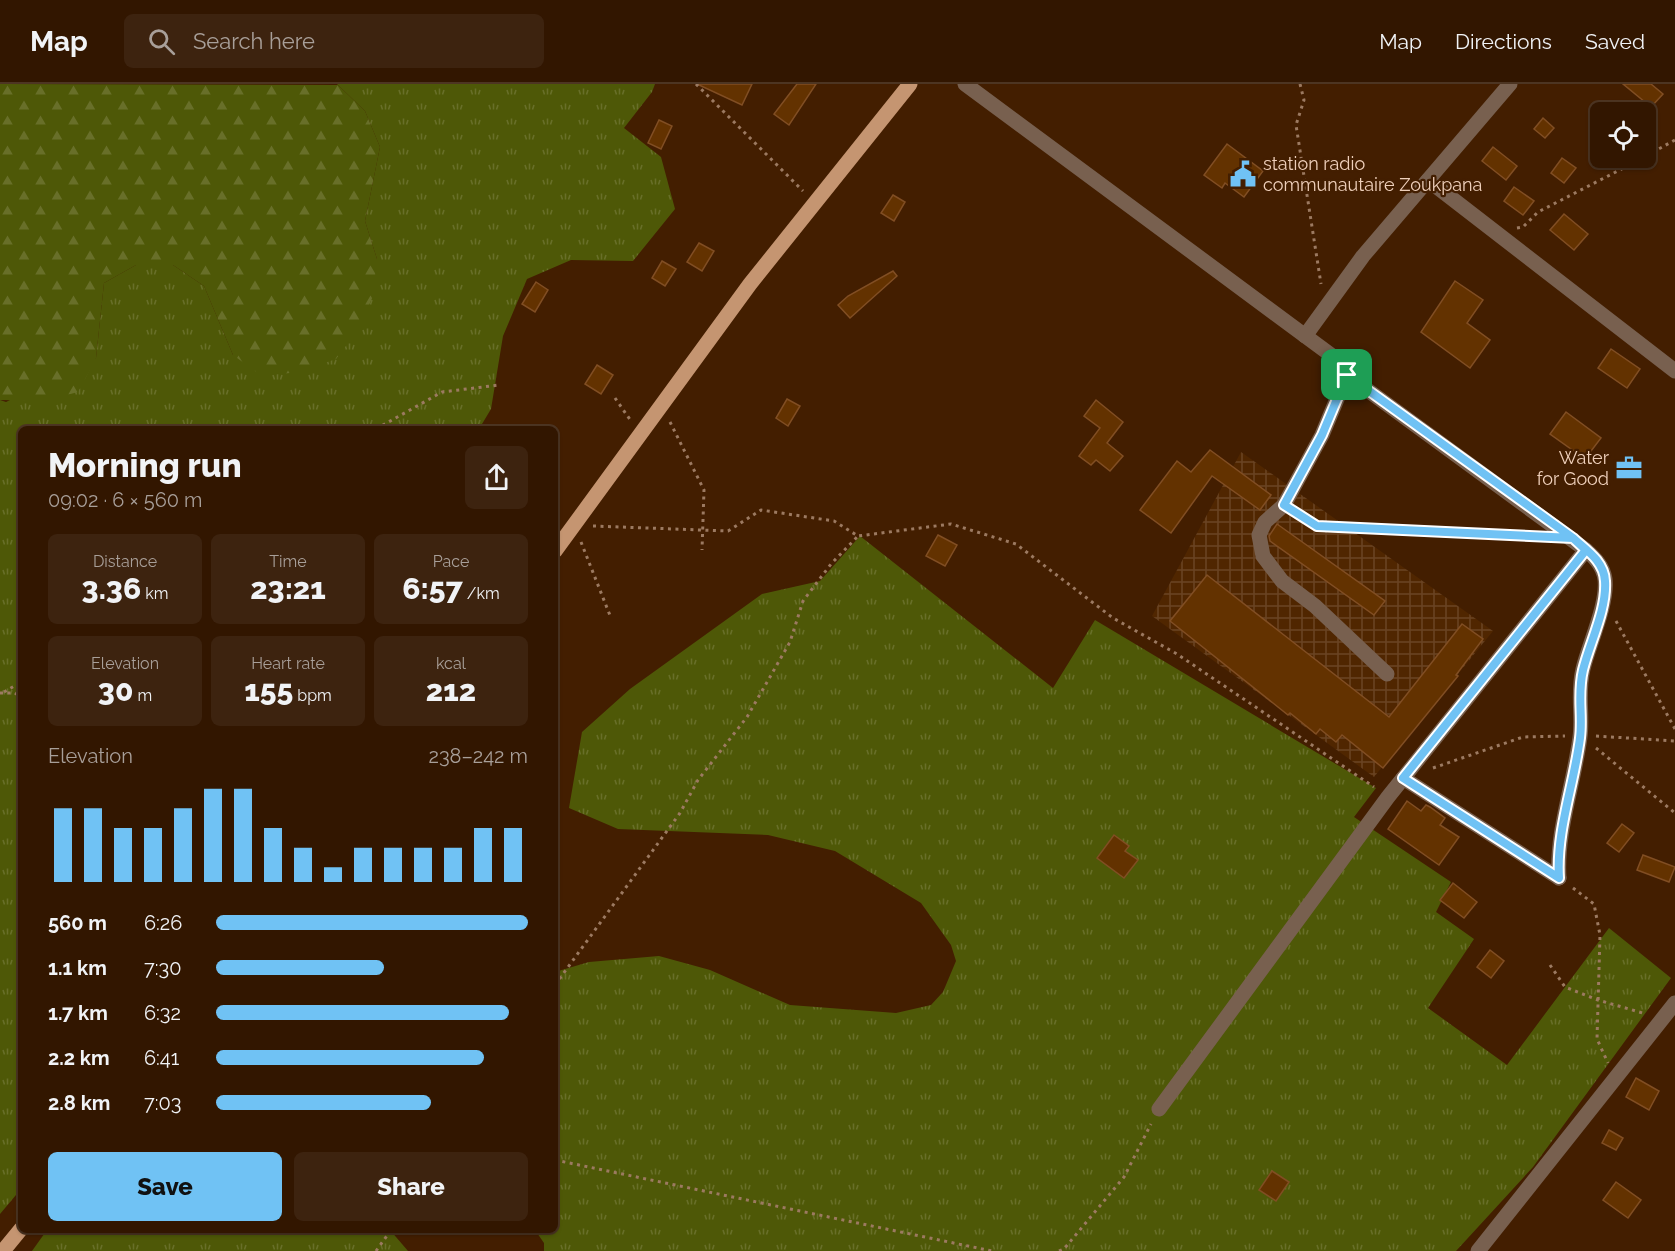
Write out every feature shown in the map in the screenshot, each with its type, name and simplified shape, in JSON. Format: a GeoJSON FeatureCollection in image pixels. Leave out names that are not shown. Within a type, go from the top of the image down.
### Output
{"type":"FeatureCollection","features":[{"type":"Feature","properties":{"kind":"main road"},"geometry":{"type":"LineString","coordinates":[[558,547],[750,284],[910,84]]}},
{"type":"Feature","properties":{"kind":"main road"},"geometry":{"type":"LineString","coordinates":[[3,1251],[18,1233]]}},
{"type":"Feature","properties":{"kind":"street"},"geometry":{"type":"LineString","coordinates":[[965,84],[1305,336],[1330,355],[1347,375],[1573,538],[1599,561],[1605,580],[1603,599],[1583,670],[1578,697],[1581,735],[1558,855],[1559,878]]}},
{"type":"Feature","properties":{"kind":"street"},"geometry":{"type":"LineString","coordinates":[[1305,336],[1363,256],[1510,84]]}},
{"type":"Feature","properties":{"kind":"street"},"geometry":{"type":"LineString","coordinates":[[1428,180],[1675,371]]}},
{"type":"Feature","properties":{"kind":"street"},"geometry":{"type":"LineString","coordinates":[[1347,375],[1322,435],[1284,505],[1265,522],[1259,535],[1263,556],[1282,581],[1315,606],[1387,674]]}},
{"type":"Feature","properties":{"kind":"street"},"geometry":{"type":"LineString","coordinates":[[1159,1109],[1388,797],[1586,550]]}},
{"type":"Feature","properties":{"kind":"street"},"geometry":{"type":"LineString","coordinates":[[1403,778],[1559,878]]}},
{"type":"Feature","properties":{"kind":"street"},"geometry":{"type":"LineString","coordinates":[[1479,1251],[1675,1003]]}},
{"type":"Feature","properties":{"kind":"path"},"geometry":{"type":"LineString","coordinates":[[696,84],[815,203]]}},
{"type":"Feature","properties":{"kind":"path"},"geometry":{"type":"LineString","coordinates":[[1300,84],[1304,100],[1296,125],[1325,310]]}},
{"type":"Feature","properties":{"kind":"path"},"geometry":{"type":"LineString","coordinates":[[1656,150],[1675,140]]}},
{"type":"Feature","properties":{"kind":"path"},"geometry":{"type":"LineString","coordinates":[[1515,228],[1523,227],[1538,212],[1623,168]]}},
{"type":"Feature","properties":{"kind":"path"},"geometry":{"type":"LineString","coordinates":[[381,426],[441,392],[499,385]]}},
{"type":"Feature","properties":{"kind":"path"},"geometry":{"type":"LineString","coordinates":[[615,398],[640,435]]}},
{"type":"Feature","properties":{"kind":"path"},"geometry":{"type":"LineString","coordinates":[[662,405],[704,490],[702,550]]}},
{"type":"Feature","properties":{"kind":"path"},"geometry":{"type":"LineString","coordinates":[[1284,505],[1317,526],[1573,538]]}},
{"type":"Feature","properties":{"kind":"path"},"geometry":{"type":"LineString","coordinates":[[611,618],[574,525],[703,532],[728,531],[761,510],[834,520],[858,536]]}},
{"type":"Feature","properties":{"kind":"path"},"geometry":{"type":"LineString","coordinates":[[558,981],[680,813],[698,780],[747,717],[790,642],[803,601],[831,564],[858,536],[951,524],[1016,543],[1113,618],[1177,654],[1388,797]]}},
{"type":"Feature","properties":{"kind":"path"},"geometry":{"type":"LineString","coordinates":[[1603,599],[1675,729]]}},
{"type":"Feature","properties":{"kind":"path"},"geometry":{"type":"LineString","coordinates":[[1,693],[18,684]]}},
{"type":"Feature","properties":{"kind":"path"},"geometry":{"type":"LineString","coordinates":[[1,693],[18,695]]}},
{"type":"Feature","properties":{"kind":"path"},"geometry":{"type":"LineString","coordinates":[[1581,735],[1675,813]]}},
{"type":"Feature","properties":{"kind":"path"},"geometry":{"type":"LineString","coordinates":[[1403,778],[1523,737],[1581,735],[1675,741]]}},
{"type":"Feature","properties":{"kind":"path"},"geometry":{"type":"LineString","coordinates":[[1559,878],[1594,904],[1600,935],[1597,1039],[1616,1077]]}},
{"type":"Feature","properties":{"kind":"path"},"geometry":{"type":"LineString","coordinates":[[1550,964],[1565,987],[1598,1000],[1662,1018]]}},
{"type":"Feature","properties":{"kind":"path"},"geometry":{"type":"LineString","coordinates":[[1059,1251],[1064,1249],[1124,1176],[1159,1109]]}},
{"type":"Feature","properties":{"kind":"path"},"geometry":{"type":"LineString","coordinates":[[558,1161],[992,1251]]}},
{"type":"Feature","properties":{"kind":"path"},"geometry":{"type":"LineString","coordinates":[[376,1251],[389,1233]]}},
{"type":"Feature","properties":{"kind":"shaded area"},"geometry":{"type":"Polygon","coordinates":[[[1241,452],[1493,631],[1374,777],[1152,616],[1241,452]]]}},
{"type":"Feature","properties":{"kind":"green space"},"geometry":{"type":"Polygon","coordinates":[[[0,84],[338,85],[365,111],[380,147],[365,221],[377,259],[373,296],[358,330],[336,359],[299,372],[262,376],[233,355],[204,286],[173,265],[136,265],[104,283],[96,358],[78,392],[44,401],[0,400],[0,84]]]}},
{"type":"Feature","properties":{"kind":"green space"},"geometry":{"type":"Polygon","coordinates":[[[337,84],[655,84],[652,92],[624,128],[661,157],[675,209],[633,261],[571,260],[527,279],[503,336],[491,409],[481,426],[18,426],[18,1193],[0,1214],[0,400],[6,402],[96,358],[104,283],[136,265],[173,265],[204,286],[233,355],[377,259],[365,221],[380,147],[365,111],[337,84]]]}},
{"type":"Feature","properties":{"kind":"green space"},"geometry":{"type":"Polygon","coordinates":[[[860,536],[1053,688],[1095,620],[1376,788],[1354,817],[1451,882],[1436,912],[1474,939],[1428,1008],[1507,1065],[1609,928],[1671,978],[1533,1167],[1456,1251],[544,1251],[544,1243],[537,1233],[558,1233],[558,971],[589,962],[659,956],[710,970],[790,1005],[896,1013],[931,1005],[943,992],[956,961],[951,945],[921,903],[835,851],[768,835],[618,829],[569,808],[582,732],[630,689],[762,594],[820,581],[860,536]]]}},
{"type":"Feature","properties":{"kind":"green space"},"geometry":{"type":"Polygon","coordinates":[[[45,1233],[393,1233],[408,1251],[32,1251],[45,1233]]]}},
{"type":"Feature","properties":{"kind":"building"},"geometry":{"type":"Polygon","coordinates":[[[697,84],[752,84],[742,105],[697,84]]]}},
{"type":"Feature","properties":{"kind":"building"},"geometry":{"type":"Polygon","coordinates":[[[797,84],[816,84],[789,125],[774,114],[797,84]]]}},
{"type":"Feature","properties":{"kind":"building"},"geometry":{"type":"Polygon","coordinates":[[[1623,84],[1651,84],[1663,94],[1656,102],[1645,102],[1623,84]]]}},
{"type":"Feature","properties":{"kind":"building"},"geometry":{"type":"Polygon","coordinates":[[[1543,118],[1554,128],[1545,138],[1534,129],[1543,118]]]}},
{"type":"Feature","properties":{"kind":"building"},"geometry":{"type":"Polygon","coordinates":[[[659,120],[672,126],[661,149],[648,143],[659,120]]]}},
{"type":"Feature","properties":{"kind":"building"},"geometry":{"type":"Polygon","coordinates":[[[1227,144],[1263,171],[1244,197],[1225,183],[1222,188],[1204,175],[1227,144]]]}},
{"type":"Feature","properties":{"kind":"building"},"geometry":{"type":"Polygon","coordinates":[[[1493,147],[1517,166],[1506,180],[1482,161],[1493,147]]]}},
{"type":"Feature","properties":{"kind":"building"},"geometry":{"type":"Polygon","coordinates":[[[1562,158],[1576,168],[1564,183],[1551,173],[1562,158]]]}},
{"type":"Feature","properties":{"kind":"building"},"geometry":{"type":"Polygon","coordinates":[[[1514,187],[1534,201],[1523,215],[1504,201],[1514,187]]]}},
{"type":"Feature","properties":{"kind":"building"},"geometry":{"type":"Polygon","coordinates":[[[893,195],[905,202],[894,221],[881,213],[893,195]]]}},
{"type":"Feature","properties":{"kind":"building"},"geometry":{"type":"Polygon","coordinates":[[[1564,214],[1588,234],[1574,250],[1550,230],[1564,214]]]}},
{"type":"Feature","properties":{"kind":"building"},"geometry":{"type":"Polygon","coordinates":[[[699,243],[714,251],[702,271],[687,262],[699,243]]]}},
{"type":"Feature","properties":{"kind":"building"},"geometry":{"type":"Polygon","coordinates":[[[662,261],[676,269],[665,286],[652,278],[662,261]]]}},
{"type":"Feature","properties":{"kind":"building"},"geometry":{"type":"Polygon","coordinates":[[[893,271],[897,276],[850,318],[838,305],[848,296],[893,271]]]}},
{"type":"Feature","properties":{"kind":"building"},"geometry":{"type":"Polygon","coordinates":[[[1455,281],[1483,300],[1467,323],[1490,340],[1470,368],[1421,332],[1455,281]]]}},
{"type":"Feature","properties":{"kind":"building"},"geometry":{"type":"Polygon","coordinates":[[[536,282],[548,290],[535,312],[522,304],[536,282]]]}},
{"type":"Feature","properties":{"kind":"building"},"geometry":{"type":"Polygon","coordinates":[[[1611,349],[1640,369],[1627,388],[1598,368],[1611,349]]]}},
{"type":"Feature","properties":{"kind":"building"},"geometry":{"type":"Polygon","coordinates":[[[597,365],[613,375],[601,394],[585,384],[597,365]]]}},
{"type":"Feature","properties":{"kind":"building"},"geometry":{"type":"Polygon","coordinates":[[[787,399],[800,406],[788,426],[776,418],[787,399]]]}},
{"type":"Feature","properties":{"kind":"building"},"geometry":{"type":"Polygon","coordinates":[[[1096,400],[1123,422],[1107,443],[1123,456],[1110,471],[1096,460],[1091,465],[1079,456],[1100,428],[1084,416],[1096,400]]]}},
{"type":"Feature","properties":{"kind":"building"},"geometry":{"type":"Polygon","coordinates":[[[1566,412],[1601,438],[1585,459],[1550,434],[1566,412]]]}},
{"type":"Feature","properties":{"kind":"building"},"geometry":{"type":"Polygon","coordinates":[[[1210,450],[1271,495],[1260,510],[1212,476],[1171,533],[1140,510],[1177,461],[1191,472],[1210,450]]]}},
{"type":"Feature","properties":{"kind":"building"},"geometry":{"type":"Polygon","coordinates":[[[1277,524],[1385,601],[1374,615],[1270,541],[1269,536],[1277,524]]]}},
{"type":"Feature","properties":{"kind":"building"},"geometry":{"type":"Polygon","coordinates":[[[938,535],[957,545],[945,566],[926,556],[938,535]]]}},
{"type":"Feature","properties":{"kind":"building"},"geometry":{"type":"Polygon","coordinates":[[[1207,575],[1389,717],[1462,624],[1483,639],[1456,675],[1458,676],[1383,768],[1342,735],[1336,742],[1320,729],[1316,734],[1290,713],[1288,715],[1170,621],[1207,575]]]}},
{"type":"Feature","properties":{"kind":"building"},"geometry":{"type":"Polygon","coordinates":[[[1407,801],[1421,811],[1426,805],[1430,807],[1445,818],[1440,825],[1459,837],[1439,865],[1388,829],[1407,801]]]}},
{"type":"Feature","properties":{"kind":"building"},"geometry":{"type":"Polygon","coordinates":[[[1622,824],[1634,833],[1619,852],[1607,843],[1622,824]]]}},
{"type":"Feature","properties":{"kind":"building"},"geometry":{"type":"Polygon","coordinates":[[[1114,835],[1129,846],[1125,851],[1138,860],[1124,878],[1097,858],[1114,835]]]}},
{"type":"Feature","properties":{"kind":"building"},"geometry":{"type":"Polygon","coordinates":[[[1643,855],[1675,867],[1669,882],[1637,870],[1643,855]]]}},
{"type":"Feature","properties":{"kind":"building"},"geometry":{"type":"Polygon","coordinates":[[[1453,883],[1477,902],[1464,918],[1440,900],[1453,883]]]}},
{"type":"Feature","properties":{"kind":"building"},"geometry":{"type":"Polygon","coordinates":[[[1490,950],[1504,961],[1491,978],[1477,967],[1490,950]]]}},
{"type":"Feature","properties":{"kind":"building"},"geometry":{"type":"Polygon","coordinates":[[[1636,1078],[1659,1091],[1649,1110],[1626,1097],[1636,1078]]]}},
{"type":"Feature","properties":{"kind":"building"},"geometry":{"type":"Polygon","coordinates":[[[1609,1130],[1623,1138],[1616,1150],[1602,1143],[1609,1130]]]}},
{"type":"Feature","properties":{"kind":"building"},"geometry":{"type":"Polygon","coordinates":[[[1272,1171],[1289,1182],[1276,1201],[1259,1190],[1272,1171]]]}},
{"type":"Feature","properties":{"kind":"building"},"geometry":{"type":"Polygon","coordinates":[[[1616,1182],[1641,1200],[1628,1218],[1603,1200],[1616,1182]]]}},
{"type":"Feature","properties":{"kind":"place","name":"station radio communautaire Zoukpana"},"geometry":{"type":"Point","coordinates":[1243,174]}},
{"type":"Feature","properties":{"kind":"place","name":"Water for Good"},"geometry":{"type":"Point","coordinates":[1629,468]}},
{"type":"Feature","properties":{"kind":"route"},"geometry":{"type":"LineString","coordinates":[[1347,375],[1322,435],[1284,505],[1317,526],[1573,538],[1599,561],[1605,580],[1603,599],[1583,670],[1578,697],[1581,735],[1558,855],[1559,878],[1403,778],[1586,550],[1573,538],[1347,375]]}}]}
